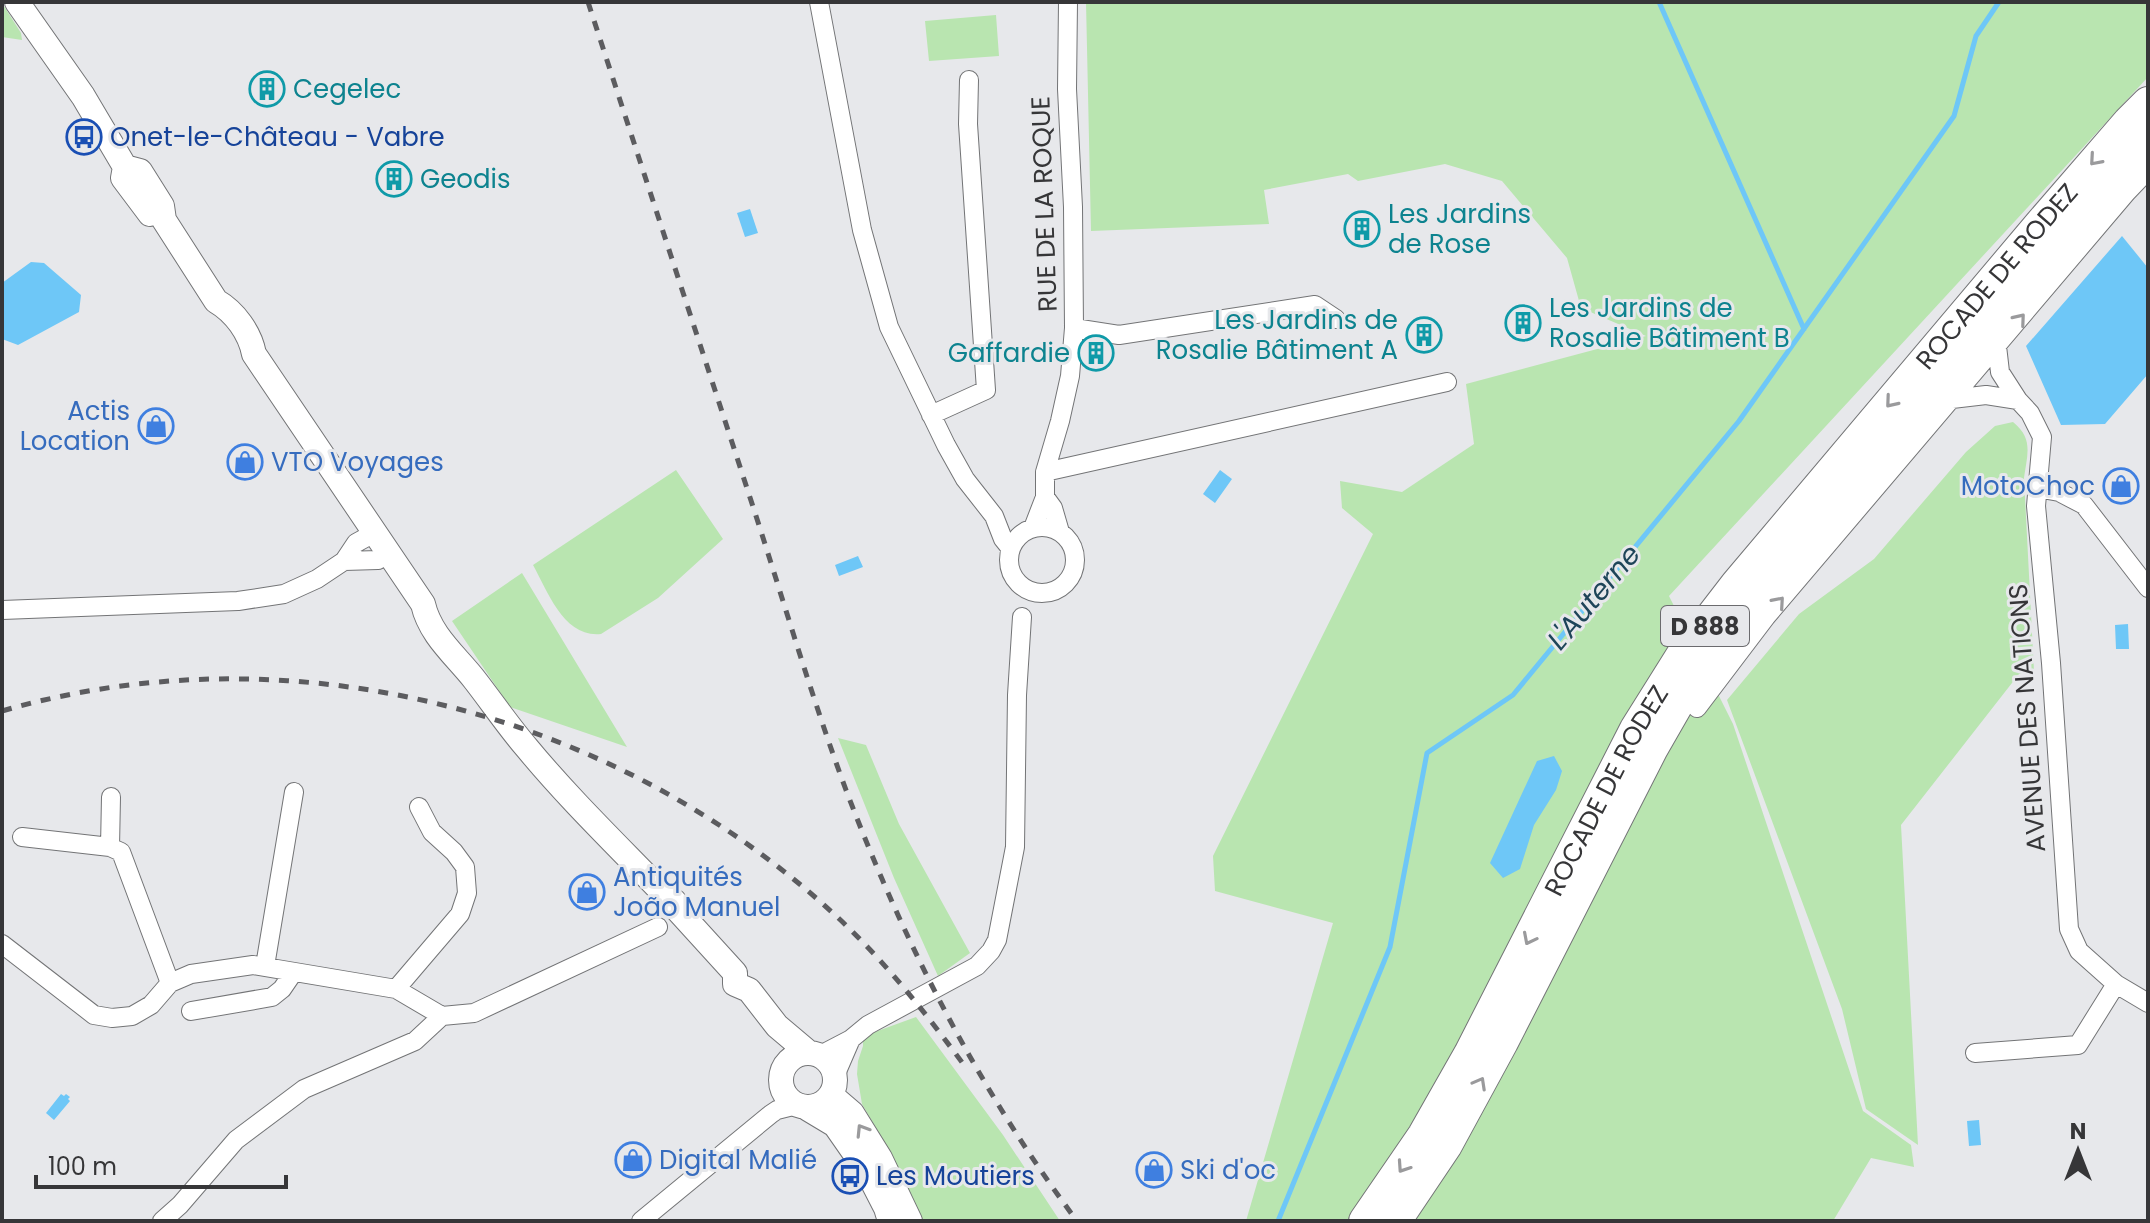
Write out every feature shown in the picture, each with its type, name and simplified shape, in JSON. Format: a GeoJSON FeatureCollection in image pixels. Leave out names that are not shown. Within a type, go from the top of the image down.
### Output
{"type":"FeatureCollection","features":[{"type":"Feature","properties":{"kind":"highway","name":"ROCADE DE RODEZ"},"geometry":{"type":"LineString","coordinates":[[1365,1221],[1424,1135],[1470,1054],[1636,729],[1683,654],[1737,584],[2029,238],[2148,103]]}},
{"type":"Feature","properties":{"kind":"highway","name":"ROCADE DE RODEZ"},"geometry":{"type":"LineString","coordinates":[[1395,1221],[1446,1145],[1679,701],[1749,605],[2148,136]]}},
{"type":"Feature","properties":{"kind":"highway"},"geometry":{"type":"LineString","coordinates":[[1502,1042],[1530,1009],[1613,852],[1697,708]]}},
{"type":"Feature","properties":{"kind":"main road"},"geometry":{"type":"LineString","coordinates":[[17,2],[83,96],[125,167],[123,178],[150,214],[164,220],[216,301],[218,315],[242,348],[254,354],[423,604],[435,611],[445,625],[474,679],[528,750],[677,909],[777,1026],[825,1070],[880,1158],[910,1221]]}},
{"type":"Feature","properties":{"kind":"main road"},"geometry":{"type":"LineString","coordinates":[[777,1026],[787,1064]]}},
{"type":"Feature","properties":{"kind":"main road"},"geometry":{"type":"LineString","coordinates":[[825,1070],[793,1058],[781,1079],[791,1104],[835,1125],[867,1171],[890,1221]]}},
{"type":"Feature","properties":{"kind":"main road"},"geometry":{"type":"LineString","coordinates":[[791,1104],[820,1105],[825,1070]]}},
{"type":"Feature","properties":{"kind":"street"},"geometry":{"type":"LineString","coordinates":[[819,2],[859,214],[889,327],[946,445],[965,479],[999,525],[1003,539],[1011,549]]}},
{"type":"Feature","properties":{"kind":"street","name":"RUE DE LA ROQUE"},"geometry":{"type":"LineString","coordinates":[[1028,530],[1045,497],[1045,472],[1070,376],[1074,328],[1073,207],[1067,89],[1068,2]]}},
{"type":"Feature","properties":{"kind":"street"},"geometry":{"type":"LineString","coordinates":[[931,415],[986,390],[968,124],[969,80]]}},
{"type":"Feature","properties":{"kind":"street"},"geometry":{"type":"LineString","coordinates":[[1697,708],[1766,617],[2148,170]]}},
{"type":"Feature","properties":{"kind":"street"},"geometry":{"type":"LineString","coordinates":[[1074,328],[1119,335],[1315,305],[1336,319]]}},
{"type":"Feature","properties":{"kind":"street","name":"AVENUE DES NATIONS"},"geometry":{"type":"LineString","coordinates":[[1997,346],[2000,372],[2030,413],[2042,437],[2036,506],[2051,663],[2069,929],[2079,951],[2116,984],[2148,1003]]}},
{"type":"Feature","properties":{"kind":"street"},"geometry":{"type":"LineString","coordinates":[[1045,472],[1447,382]]}},
{"type":"Feature","properties":{"kind":"street"},"geometry":{"type":"LineString","coordinates":[[1952,399],[1986,395],[2018,400]]}},
{"type":"Feature","properties":{"kind":"street"},"geometry":{"type":"LineString","coordinates":[[2037,488],[2059,492],[2084,505],[2147,584]]}},
{"type":"Feature","properties":{"kind":"street","name":"RUE DE LA ROQUE"},"geometry":{"type":"LineString","coordinates":[[1045,497],[1053,508],[1060,532]]}},
{"type":"Feature","properties":{"kind":"street"},"geometry":{"type":"LineString","coordinates":[[999,525],[1028,530],[1042,527],[1060,532],[1073,549],[1073,570],[1063,585],[1047,592],[1022,617]]}},
{"type":"Feature","properties":{"kind":"street"},"geometry":{"type":"LineString","coordinates":[[1028,530],[1011,549],[1010,567],[1019,583],[1027,589],[1047,592]]}},
{"type":"Feature","properties":{"kind":"street"},"geometry":{"type":"LineString","coordinates":[[2,610],[238,601],[284,594],[317,579],[344,561],[356,543],[376,532]]}},
{"type":"Feature","properties":{"kind":"street"},"geometry":{"type":"LineString","coordinates":[[344,561],[378,560],[390,553]]}},
{"type":"Feature","properties":{"kind":"street"},"geometry":{"type":"LineString","coordinates":[[825,1070],[851,1039],[868,1025],[977,966],[997,940],[1015,847],[1017,695],[1022,617],[1019,583]]}},
{"type":"Feature","properties":{"kind":"street"},"geometry":{"type":"LineString","coordinates":[[265,966],[294,792]]}},
{"type":"Feature","properties":{"kind":"street"},"geometry":{"type":"LineString","coordinates":[[110,847],[111,797]]}},
{"type":"Feature","properties":{"kind":"street"},"geometry":{"type":"LineString","coordinates":[[396,989],[460,914],[467,893],[465,867],[432,832],[419,807]]}},
{"type":"Feature","properties":{"kind":"street"},"geometry":{"type":"LineString","coordinates":[[22,837],[110,847],[121,852],[170,983]]}},
{"type":"Feature","properties":{"kind":"street"},"geometry":{"type":"LineString","coordinates":[[2,944],[94,1015],[112,1018],[132,1016],[151,1005],[170,983],[191,974],[253,965],[396,989],[442,1016],[474,1013],[658,927],[677,909]]}},
{"type":"Feature","properties":{"kind":"street"},"geometry":{"type":"LineString","coordinates":[[191,1011],[272,997],[293,973]]}},
{"type":"Feature","properties":{"kind":"street"},"geometry":{"type":"LineString","coordinates":[[1975,1053],[2078,1045],[2116,984]]}},
{"type":"Feature","properties":{"kind":"street"},"geometry":{"type":"LineString","coordinates":[[162,1221],[180,1205],[236,1140],[304,1089],[415,1041],[442,1016]]}},
{"type":"Feature","properties":{"kind":"street"},"geometry":{"type":"LineString","coordinates":[[641,1221],[791,1104]]}},
{"type":"Feature","properties":{"kind":"green space"},"geometry":{"type":"Polygon","coordinates":[[[1086,2],[2148,2],[2148,77],[1669,596],[1733,724],[1863,1111],[1911,1145],[1914,1167],[1871,1158],[1833,1221],[1246,1221],[1333,923],[1215,891],[1213,856],[1373,534],[1342,508],[1340,481],[1402,492],[1474,444],[1466,384],[1646,336],[1581,308],[1567,258],[1502,181],[1445,164],[1358,181],[1348,174],[1264,190],[1269,224],[1091,231],[1086,2]]]}},
{"type":"Feature","properties":{"kind":"green space"},"geometry":{"type":"Polygon","coordinates":[[[2,3],[21,33],[22,40],[2,37],[2,3]]]}},
{"type":"Feature","properties":{"kind":"green space"},"geometry":{"type":"Polygon","coordinates":[[[996,15],[999,56],[929,61],[925,21],[996,15]]]}},
{"type":"Feature","properties":{"kind":"green space"},"geometry":{"type":"Polygon","coordinates":[[[2013,422],[2020,428],[2028,448],[2024,478],[2034,672],[2019,674],[1901,825],[1918,1145],[1866,1109],[1842,1009],[1727,700],[1799,614],[1874,559],[1966,452],[1995,426],[2013,422]]]}},
{"type":"Feature","properties":{"kind":"green space"},"geometry":{"type":"Polygon","coordinates":[[[676,470],[723,539],[658,598],[601,634],[577,629],[551,600],[533,565],[676,470]]]}},
{"type":"Feature","properties":{"kind":"green space"},"geometry":{"type":"Polygon","coordinates":[[[522,573],[627,747],[510,707],[452,621],[522,573]]]}},
{"type":"Feature","properties":{"kind":"green space"},"geometry":{"type":"Polygon","coordinates":[[[838,738],[866,745],[899,824],[970,953],[938,976],[894,878],[838,738]]]}},
{"type":"Feature","properties":{"kind":"green space"},"geometry":{"type":"Polygon","coordinates":[[[916,1017],[1003,1135],[1060,1221],[917,1221],[880,1135],[862,1104],[857,1074],[863,1040],[872,1033],[916,1017]]]}},
{"type":"Feature","properties":{"kind":"water"},"geometry":{"type":"Polygon","coordinates":[[[750,209],[758,233],[745,237],[737,213],[750,209]]]}},
{"type":"Feature","properties":{"kind":"water"},"geometry":{"type":"Polygon","coordinates":[[[2122,236],[2148,268],[2148,374],[2105,424],[2061,425],[2026,346],[2122,236]]]}},
{"type":"Feature","properties":{"kind":"water"},"geometry":{"type":"Polygon","coordinates":[[[31,262],[44,263],[81,295],[79,312],[18,345],[2,339],[2,283],[31,262]]]}},
{"type":"Feature","properties":{"kind":"water"},"geometry":{"type":"Polygon","coordinates":[[[1220,470],[1232,479],[1215,503],[1203,494],[1220,470]]]}},
{"type":"Feature","properties":{"kind":"water"},"geometry":{"type":"Polygon","coordinates":[[[858,556],[863,567],[839,576],[835,565],[858,556]]]}},
{"type":"Feature","properties":{"kind":"water"},"geometry":{"type":"Polygon","coordinates":[[[2128,624],[2129,649],[2116,649],[2115,625],[2128,624]]]}},
{"type":"Feature","properties":{"kind":"water"},"geometry":{"type":"Polygon","coordinates":[[[1554,756],[1562,771],[1556,790],[1534,825],[1520,869],[1503,878],[1490,863],[1537,761],[1554,756]]]}},
{"type":"Feature","properties":{"kind":"water"},"geometry":{"type":"Polygon","coordinates":[[[61,1094],[70,1097],[70,1101],[54,1120],[46,1113],[61,1094]]]}},
{"type":"Feature","properties":{"kind":"water"},"geometry":{"type":"Polygon","coordinates":[[[1979,1120],[1981,1145],[1969,1146],[1967,1121],[1979,1120]]]}},
{"type":"Feature","properties":{"kind":"waterway"},"geometry":{"type":"LineString","coordinates":[[1659,2],[1804,329]]}},
{"type":"Feature","properties":{"kind":"waterway","name":"L'Auterne"},"geometry":{"type":"LineString","coordinates":[[1278,1221],[1390,947],[1427,753],[1513,695],[1739,421],[1954,116],[1976,36],[1999,2]]}},
{"type":"Feature","properties":{"kind":"railway"},"geometry":{"type":"LineString","coordinates":[[588,2],[846,790],[893,903],[946,1014],[1008,1120],[1077,1221]]}},
{"type":"Feature","properties":{"kind":"railway"},"geometry":{"type":"LineString","coordinates":[[2,711],[112,687],[223,679],[334,685],[444,705],[550,739],[652,785],[747,844],[834,914],[870,949],[964,1065]]}},
{"type":"Feature","properties":{"kind":"place","name":"Cegelec"},"geometry":{"type":"Point","coordinates":[267,89]}},
{"type":"Feature","properties":{"kind":"place","name":"Onet-le-Château - Vabre"},"geometry":{"type":"Point","coordinates":[84,137]}},
{"type":"Feature","properties":{"kind":"place","name":"Geodis"},"geometry":{"type":"Point","coordinates":[394,179]}},
{"type":"Feature","properties":{"kind":"place","name":"Les Jardins de Rose"},"geometry":{"type":"Point","coordinates":[1362,229]}},
{"type":"Feature","properties":{"kind":"place","name":"Les Jardins de Rosalie Bâtiment B"},"geometry":{"type":"Point","coordinates":[1523,323]}},
{"type":"Feature","properties":{"kind":"place","name":"Les Jardins de Rosalie Bâtiment A"},"geometry":{"type":"Point","coordinates":[1424,335]}},
{"type":"Feature","properties":{"kind":"place","name":"Gaffardie"},"geometry":{"type":"Point","coordinates":[1096,353]}},
{"type":"Feature","properties":{"kind":"place","name":"Actis Location"},"geometry":{"type":"Point","coordinates":[156,426]}},
{"type":"Feature","properties":{"kind":"place","name":"VTO Voyages"},"geometry":{"type":"Point","coordinates":[245,462]}},
{"type":"Feature","properties":{"kind":"place","name":"MotoChoc"},"geometry":{"type":"Point","coordinates":[2121,486]}},
{"type":"Feature","properties":{"kind":"place","name":"Antiquités João Manuel"},"geometry":{"type":"Point","coordinates":[587,892]}},
{"type":"Feature","properties":{"kind":"place","name":"Digital Malié"},"geometry":{"type":"Point","coordinates":[633,1160]}},
{"type":"Feature","properties":{"kind":"place","name":"Ski d'oc"},"geometry":{"type":"Point","coordinates":[1154,1170]}},
{"type":"Feature","properties":{"kind":"place","name":"Les Moutiers"},"geometry":{"type":"Point","coordinates":[850,1176]}}]}
